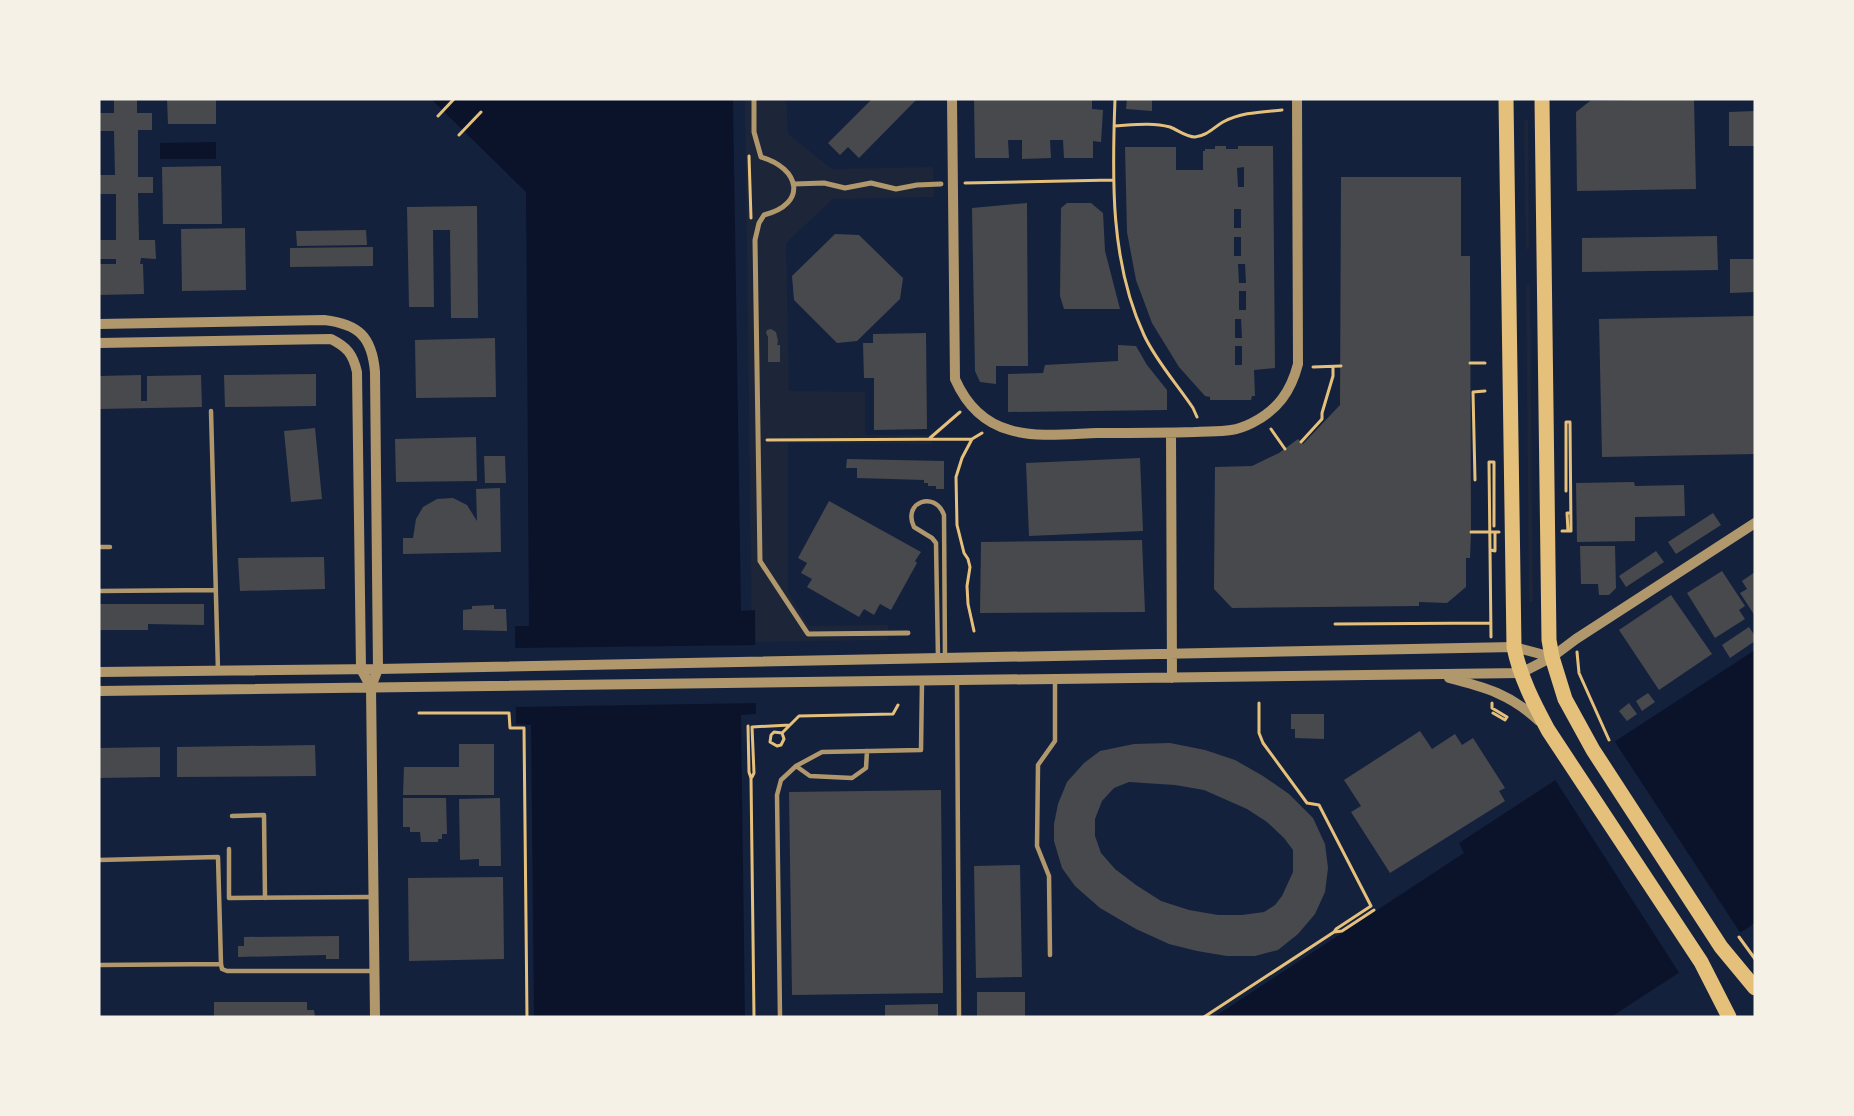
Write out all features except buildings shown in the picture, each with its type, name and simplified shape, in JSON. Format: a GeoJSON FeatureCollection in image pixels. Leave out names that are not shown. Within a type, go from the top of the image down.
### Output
{"type":"FeatureCollection","features":[{"type":"Feature","properties":{"kind":"main road"},"geometry":{"type":"LineString","coordinates":[[1506,99],[1514,647],[1521,673],[1548,730],[1701,962],[1730,1017]]}},
{"type":"Feature","properties":{"kind":"main road"},"geometry":{"type":"LineString","coordinates":[[1542,99],[1549,640],[1552,657],[1565,699],[1593,750],[1722,947],[1755,988]]}},
{"type":"Feature","properties":{"kind":"street"},"geometry":{"type":"LineString","coordinates":[[754,99],[754,132],[760,157],[778,163],[791,176],[794,184],[792,195],[786,205],[778,212],[764,215],[759,223],[755,240],[760,561],[808,634],[908,633]]}},
{"type":"Feature","properties":{"kind":"street"},"geometry":{"type":"LineString","coordinates":[[952,99],[955,380],[962,395],[991,423],[1011,431],[1037,434],[1230,430],[1250,424],[1265,416],[1277,405],[1292,384],[1298,363],[1297,99]]}},
{"type":"Feature","properties":{"kind":"street"},"geometry":{"type":"LineString","coordinates":[[794,184],[824,183],[845,188],[871,183],[896,189],[941,184]]}},
{"type":"Feature","properties":{"kind":"street"},"geometry":{"type":"LineString","coordinates":[[99,324],[324,320],[351,326],[367,340],[371,349],[375,372],[378,669],[371,687],[375,1017]]}},
{"type":"Feature","properties":{"kind":"street"},"geometry":{"type":"LineString","coordinates":[[99,343],[331,339],[343,345],[351,353],[357,372],[361,669],[371,687]]}},
{"type":"Feature","properties":{"kind":"street"},"geometry":{"type":"LineString","coordinates":[[1171,433],[1172,678]]}},
{"type":"Feature","properties":{"kind":"street"},"geometry":{"type":"LineString","coordinates":[[99,691],[1521,673],[1552,657],[1755,523]]}},
{"type":"Feature","properties":{"kind":"street"},"geometry":{"type":"LineString","coordinates":[[99,672],[378,669],[1514,647],[1552,657]]}},
{"type":"Feature","properties":{"kind":"street"},"geometry":{"type":"LineString","coordinates":[[1422,674],[1476,685],[1498,693],[1524,707],[1548,730]]}},
{"type":"Feature","properties":{"kind":"lane"},"geometry":{"type":"LineString","coordinates":[[211,411],[218,671]]}},
{"type":"Feature","properties":{"kind":"lane"},"geometry":{"type":"LineString","coordinates":[[924,501],[939,505],[944,514],[941,658],[936,543],[914,527],[911,516],[915,506],[924,501]]}},
{"type":"Feature","properties":{"kind":"lane"},"geometry":{"type":"LineString","coordinates":[[99,547],[110,547]]}},
{"type":"Feature","properties":{"kind":"lane"},"geometry":{"type":"LineString","coordinates":[[99,591],[216,590]]}},
{"type":"Feature","properties":{"kind":"lane"},"geometry":{"type":"LineString","coordinates":[[1050,955],[1049,876],[1037,846],[1038,765],[1055,741],[1054,679]]}},
{"type":"Feature","properties":{"kind":"lane"},"geometry":{"type":"LineString","coordinates":[[957,680],[958,1017]]}},
{"type":"Feature","properties":{"kind":"lane"},"geometry":{"type":"LineString","coordinates":[[780,1017],[777,795],[781,780],[796,766],[822,752],[921,750],[922,681]]}},
{"type":"Feature","properties":{"kind":"lane"},"geometry":{"type":"LineString","coordinates":[[796,766],[810,776],[852,778],[866,768],[867,751]]}},
{"type":"Feature","properties":{"kind":"lane"},"geometry":{"type":"LineString","coordinates":[[232,816],[264,815],[265,898]]}},
{"type":"Feature","properties":{"kind":"lane"},"geometry":{"type":"LineString","coordinates":[[229,849],[230,898],[373,897]]}},
{"type":"Feature","properties":{"kind":"lane"},"geometry":{"type":"LineString","coordinates":[[99,860],[218,857],[221,964],[222,969],[226,971],[374,971]]}},
{"type":"Feature","properties":{"kind":"lane"},"geometry":{"type":"LineString","coordinates":[[99,965],[221,964]]}},
{"type":"Feature","properties":{"kind":"path"},"geometry":{"type":"LineString","coordinates":[[438,116],[454,99]]}},
{"type":"Feature","properties":{"kind":"path"},"geometry":{"type":"LineString","coordinates":[[1115,99],[1113,180],[1115,224],[1126,284],[1145,338],[1197,417]]}},
{"type":"Feature","properties":{"kind":"path"},"geometry":{"type":"LineString","coordinates":[[1114,126],[1170,127],[1194,137],[1208,133],[1222,122],[1244,114],[1282,110]]}},
{"type":"Feature","properties":{"kind":"path"},"geometry":{"type":"LineString","coordinates":[[459,135],[481,112]]}},
{"type":"Feature","properties":{"kind":"path"},"geometry":{"type":"LineString","coordinates":[[750,166],[751,206]]}},
{"type":"Feature","properties":{"kind":"path"},"geometry":{"type":"LineString","coordinates":[[963,183],[1113,180]]}},
{"type":"Feature","properties":{"kind":"path"},"geometry":{"type":"LineString","coordinates":[[1470,363],[1485,363]]}},
{"type":"Feature","properties":{"kind":"path"},"geometry":{"type":"LineString","coordinates":[[1313,367],[1341,366]]}},
{"type":"Feature","properties":{"kind":"path"},"geometry":{"type":"LineString","coordinates":[[1301,442],[1322,419],[1333,376],[1333,367]]}},
{"type":"Feature","properties":{"kind":"path"},"geometry":{"type":"LineString","coordinates":[[1475,480],[1473,392],[1485,392]]}},
{"type":"Feature","properties":{"kind":"path"},"geometry":{"type":"LineString","coordinates":[[929,439],[960,412]]}},
{"type":"Feature","properties":{"kind":"path"},"geometry":{"type":"LineString","coordinates":[[1566,422],[1570,422],[1569,490],[1566,422]]}},
{"type":"Feature","properties":{"kind":"path"},"geometry":{"type":"LineString","coordinates":[[1271,429],[1285,449]]}},
{"type":"Feature","properties":{"kind":"path"},"geometry":{"type":"LineString","coordinates":[[759,440],[972,439],[982,433]]}},
{"type":"Feature","properties":{"kind":"path"},"geometry":{"type":"LineString","coordinates":[[972,439],[962,458],[956,477],[957,525],[970,567],[967,586],[968,604],[974,632]]}},
{"type":"Feature","properties":{"kind":"path"},"geometry":{"type":"LineString","coordinates":[[1491,646],[1489,462],[1494,462],[1494,526]]}},
{"type":"Feature","properties":{"kind":"path"},"geometry":{"type":"LineString","coordinates":[[1567,513],[1571,513],[1569,530],[1567,513]]}},
{"type":"Feature","properties":{"kind":"path"},"geometry":{"type":"LineString","coordinates":[[1493,533],[1495,551],[1491,551],[1493,533]]}},
{"type":"Feature","properties":{"kind":"path"},"geometry":{"type":"LineString","coordinates":[[1335,624],[1491,623]]}},
{"type":"Feature","properties":{"kind":"path"},"geometry":{"type":"LineString","coordinates":[[1578,660],[1579,673],[1609,740]]}},
{"type":"Feature","properties":{"kind":"path"},"geometry":{"type":"LineString","coordinates":[[1204,1017],[1371,906],[1319,805],[1307,803],[1263,743],[1259,733],[1259,703]]}},
{"type":"Feature","properties":{"kind":"path"},"geometry":{"type":"LineString","coordinates":[[1494,711],[1492,703],[1498,706]]}},
{"type":"Feature","properties":{"kind":"path"},"geometry":{"type":"LineString","coordinates":[[782,733],[799,716],[893,714],[898,705]]}},
{"type":"Feature","properties":{"kind":"path"},"geometry":{"type":"LineString","coordinates":[[419,713],[509,713],[510,728],[524,728],[527,1017]]}},
{"type":"Feature","properties":{"kind":"path"},"geometry":{"type":"LineString","coordinates":[[751,778],[754,773],[753,727],[790,725]]}},
{"type":"Feature","properties":{"kind":"path"},"geometry":{"type":"LineString","coordinates":[[748,726],[751,778],[754,1017]]}},
{"type":"Feature","properties":{"kind":"path"},"geometry":{"type":"LineString","coordinates":[[774,732],[782,733],[783,742],[777,746],[773,745],[769,739],[771,735],[774,732]]}},
{"type":"Feature","properties":{"kind":"path"},"geometry":{"type":"LineString","coordinates":[[1334,932],[1342,931],[1374,910]]}},
{"type":"Feature","properties":{"kind":"path"},"geometry":{"type":"LineString","coordinates":[[1738,937],[1755,959]]}},
{"type":"Feature","properties":{"kind":"shaded area"},"geometry":{"type":"Polygon","coordinates":[[[431,99],[733,99],[741,611],[755,610],[756,714],[741,715],[745,1017],[534,1017],[531,725],[516,724],[515,626],[529,626],[526,192],[431,99]]]}},
{"type":"Feature","properties":{"kind":"shaded area"},"geometry":{"type":"Polygon","coordinates":[[[745,99],[786,99],[788,134],[832,169],[933,167],[934,197],[833,199],[786,243],[789,391],[865,392],[865,435],[932,435],[932,444],[788,443],[788,593],[809,626],[888,625],[888,640],[752,642],[745,99]]]}},
{"type":"Feature","properties":{"kind":"shaded area"},"geometry":{"type":"Polygon","coordinates":[[[1528,119],[1528,250],[1526,248],[1524,120],[1528,119]]]}},
{"type":"Feature","properties":{"kind":"shaded area"},"geometry":{"type":"Polygon","coordinates":[[[216,142],[216,159],[160,159],[160,143],[216,142]]]}},
{"type":"Feature","properties":{"kind":"shaded area"},"geometry":{"type":"Polygon","coordinates":[[[1526,285],[1530,285],[1533,602],[1529,602],[1526,285]]]}},
{"type":"Feature","properties":{"kind":"shaded area"},"geometry":{"type":"Polygon","coordinates":[[[1755,650],[1755,923],[1611,1017],[1214,1017],[1464,853],[1459,843],[1755,650]]]}},
{"type":"Feature","properties":{"kind":"pier"},"geometry":{"type":"Polygon","coordinates":[[[759,645],[759,703],[513,707],[512,648],[759,645]]]}},
{"type":"Feature","properties":{"kind":"pier"},"geometry":{"type":"Polygon","coordinates":[[[1613,739],[1741,934],[1680,974],[1554,778],[1613,739]]]}}]}
